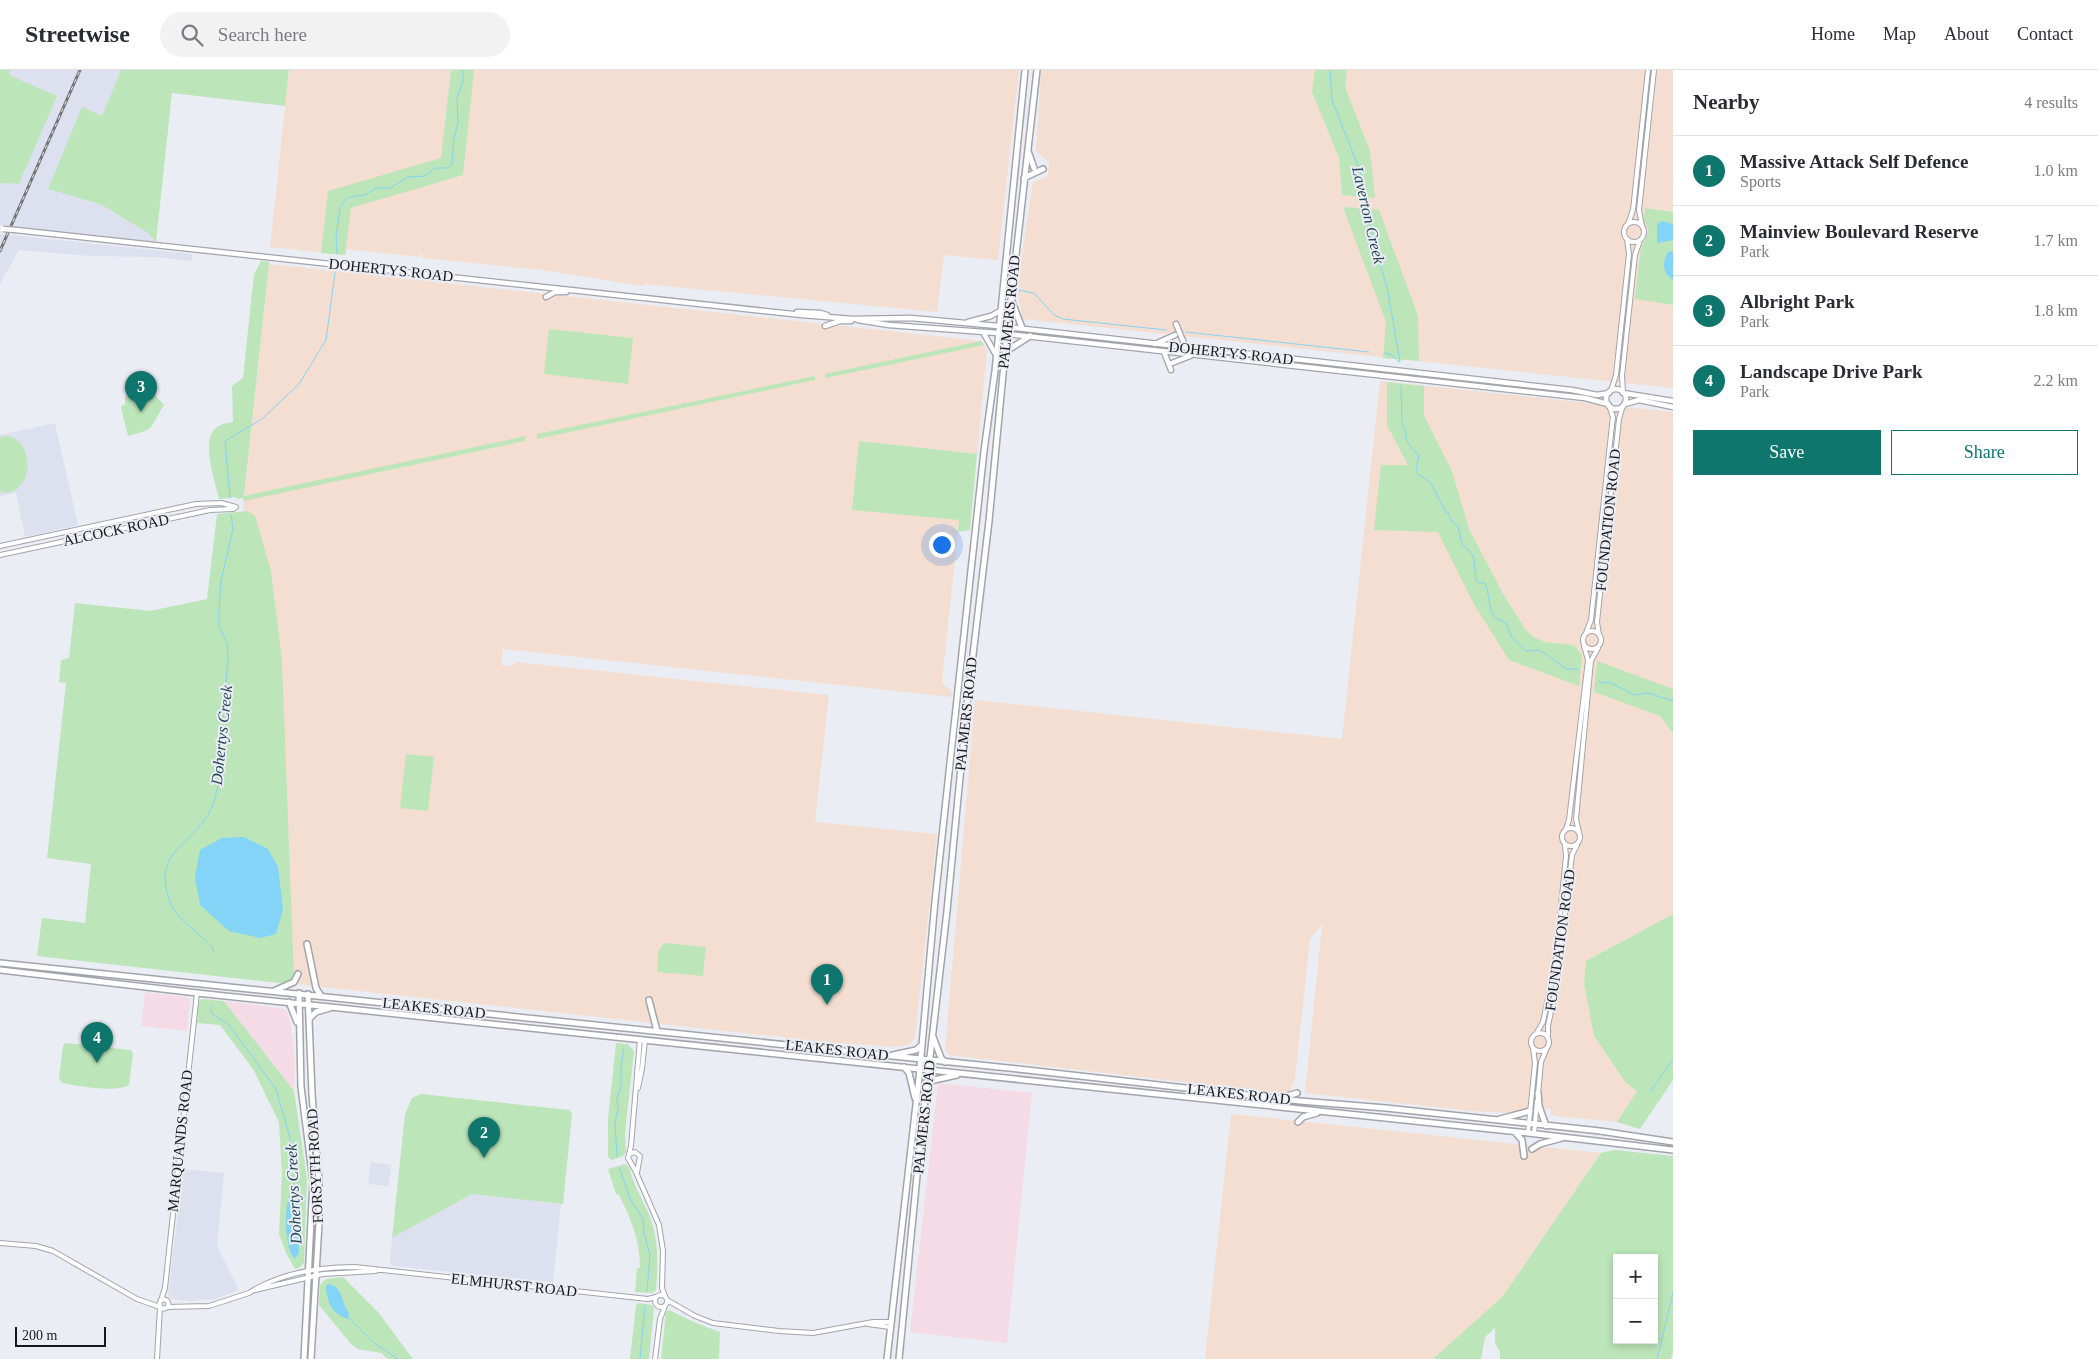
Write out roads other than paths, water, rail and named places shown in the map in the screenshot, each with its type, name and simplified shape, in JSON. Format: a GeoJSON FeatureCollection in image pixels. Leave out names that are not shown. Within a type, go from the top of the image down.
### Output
{"type":"FeatureCollection","features":[{"type":"Feature","properties":{"kind":"highway","name":"PALMERS ROAD"},"geometry":{"type":"LineString","coordinates":[[887,1359],[921,1060],[935,901],[996,355],[1025,70]]}},
{"type":"Feature","properties":{"kind":"highway","name":"PALMERS ROAD"},"geometry":{"type":"LineString","coordinates":[[899,1359],[932,1034],[949,895],[966,717],[993,482],[1004,352],[1036,70]]}},
{"type":"Feature","properties":{"kind":"highway"},"geometry":{"type":"LineString","coordinates":[[1027,148],[1034,168]]}},
{"type":"Feature","properties":{"kind":"highway"},"geometry":{"type":"LineString","coordinates":[[1024,178],[1043,169]]}},
{"type":"Feature","properties":{"kind":"highway"},"geometry":{"type":"LineString","coordinates":[[1010,298],[1022,328]]}},
{"type":"Feature","properties":{"kind":"highway"},"geometry":{"type":"LineString","coordinates":[[1004,352],[1030,336]]}},
{"type":"Feature","properties":{"kind":"highway"},"geometry":{"type":"LineString","coordinates":[[956,714],[966,717]]}},
{"type":"Feature","properties":{"kind":"highway"},"geometry":{"type":"LineString","coordinates":[[307,944],[316,988],[321,996]]}},
{"type":"Feature","properties":{"kind":"highway","name":"LEAKES ROAD"},"geometry":{"type":"LineString","coordinates":[[0,963],[411,1004],[921,1060],[1088,1076],[1277,1098],[1626,1134],[1673,1142]]}},
{"type":"Feature","properties":{"kind":"highway","name":"LEAKES ROAD"},"geometry":{"type":"LineString","coordinates":[[0,970],[197,993],[1531,1133],[1673,1150]]}},
{"type":"Feature","properties":{"kind":"highway"},"geometry":{"type":"LineString","coordinates":[[274,991],[294,982],[298,974]]}},
{"type":"Feature","properties":{"kind":"highway","name":"FORSYTH ROAD"},"geometry":{"type":"LineString","coordinates":[[299,993],[301,1087],[313,1181],[304,1359]]}},
{"type":"Feature","properties":{"kind":"highway","name":"FORSYTH ROAD"},"geometry":{"type":"LineString","coordinates":[[308,994],[312,1094],[319,1181],[311,1359]]}},
{"type":"Feature","properties":{"kind":"highway"},"geometry":{"type":"LineString","coordinates":[[648,1000],[657,1031]]}},
{"type":"Feature","properties":{"kind":"highway"},"geometry":{"type":"LineString","coordinates":[[289,1002],[299,1031]]}},
{"type":"Feature","properties":{"kind":"highway"},"geometry":{"type":"LineString","coordinates":[[411,1004],[418,1010],[420,1016]]}},
{"type":"Feature","properties":{"kind":"highway"},"geometry":{"type":"LineString","coordinates":[[309,1021],[310,1016],[316,1012],[338,1007]]}},
{"type":"Feature","properties":{"kind":"highway"},"geometry":{"type":"LineString","coordinates":[[642,1040],[643,1030]]}},
{"type":"Feature","properties":{"kind":"highway"},"geometry":{"type":"LineString","coordinates":[[932,1034],[941,1058],[945,1062]]}},
{"type":"Feature","properties":{"kind":"highway"},"geometry":{"type":"LineString","coordinates":[[888,1056],[916,1050],[922,1045]]}},
{"type":"Feature","properties":{"kind":"highway"},"geometry":{"type":"LineString","coordinates":[[904,1068],[909,1073],[916,1103]]}},
{"type":"Feature","properties":{"kind":"highway"},"geometry":{"type":"LineString","coordinates":[[927,1085],[934,1080],[964,1074]]}},
{"type":"Feature","properties":{"kind":"highway"},"geometry":{"type":"LineString","coordinates":[[1277,1098],[1297,1093]]}},
{"type":"Feature","properties":{"kind":"highway"},"geometry":{"type":"LineString","coordinates":[[1538,1093],[1539,1106],[1546,1126]]}},
{"type":"Feature","properties":{"kind":"highway"},"geometry":{"type":"LineString","coordinates":[[1298,1122],[1303,1117],[1320,1112]]}},
{"type":"Feature","properties":{"kind":"highway"},"geometry":{"type":"LineString","coordinates":[[1494,1120],[1530,1112]]}},
{"type":"Feature","properties":{"kind":"highway"},"geometry":{"type":"LineString","coordinates":[[1515,1132],[1522,1140],[1524,1156]]}},
{"type":"Feature","properties":{"kind":"highway"},"geometry":{"type":"LineString","coordinates":[[1532,1150],[1540,1144],[1567,1137]]}},
{"type":"Feature","properties":{"kind":"highway"},"geometry":{"type":"LineString","coordinates":[[890,1325],[902,1326]]}},
{"type":"Feature","properties":{"kind":"main road","name":"DOHERTYS ROAD"},"geometry":{"type":"LineString","coordinates":[[2,229],[820,317],[828,316],[862,321],[1030,336],[1585,398],[1608,405]]}},
{"type":"Feature","properties":{"kind":"main road"},"geometry":{"type":"LineString","coordinates":[[546,297],[555,292],[610,294]]}},
{"type":"Feature","properties":{"kind":"main road"},"geometry":{"type":"LineString","coordinates":[[961,323],[991,316],[1000,311]]}},
{"type":"Feature","properties":{"kind":"main road","name":"DOHERTYS ROAD"},"geometry":{"type":"LineString","coordinates":[[852,319],[911,318],[1022,328],[1186,348],[1572,390],[1593,394],[1610,392]]}},
{"type":"Feature","properties":{"kind":"main road"},"geometry":{"type":"LineString","coordinates":[[825,326],[840,321],[862,321]]}},
{"type":"Feature","properties":{"kind":"main road"},"geometry":{"type":"LineString","coordinates":[[1176,324],[1180,329],[1186,348]]}},
{"type":"Feature","properties":{"kind":"main road"},"geometry":{"type":"LineString","coordinates":[[983,332],[996,355]]}},
{"type":"Feature","properties":{"kind":"main road"},"geometry":{"type":"LineString","coordinates":[[1153,344],[1175,335]]}},
{"type":"Feature","properties":{"kind":"main road"},"geometry":{"type":"LineString","coordinates":[[1164,352],[1171,370]]}},
{"type":"Feature","properties":{"kind":"main road"},"geometry":{"type":"LineString","coordinates":[[1172,363],[1192,355]]}},
{"type":"Feature","properties":{"kind":"main road"},"geometry":{"type":"LineString","coordinates":[[1673,401],[1618,390],[1610,392],[1607,398],[1608,405],[1616,409],[1639,400],[1673,407]]}},
{"type":"Feature","properties":{"kind":"main road"},"geometry":{"type":"LineString","coordinates":[[1623,392],[1626,398],[1624,405]]}},
{"type":"Feature","properties":{"kind":"street"},"geometry":{"type":"LineString","coordinates":[[1610,392],[1616,375],[1626,280],[1628,254],[1627,239],[1624,232],[1633,210],[1648,70]]}},
{"type":"Feature","properties":{"kind":"street"},"geometry":{"type":"LineString","coordinates":[[1623,392],[1622,376],[1636,247],[1644,232],[1639,210],[1654,70]]}},
{"type":"Feature","properties":{"kind":"street"},"geometry":{"type":"LineString","coordinates":[[1628,224],[1637,222],[1642,226]]}},
{"type":"Feature","properties":{"kind":"street"},"geometry":{"type":"LineString","coordinates":[[1627,239],[1633,242],[1640,240]]}},
{"type":"Feature","properties":{"kind":"street"},"geometry":{"type":"LineString","coordinates":[[1626,280],[1632,280]]}},
{"type":"Feature","properties":{"kind":"street","name":"FOUNDATION ROAD"},"geometry":{"type":"LineString","coordinates":[[1586,633],[1591,620],[1613,417],[1608,405]]}},
{"type":"Feature","properties":{"kind":"street","name":"FOUNDATION ROAD"},"geometry":{"type":"LineString","coordinates":[[1599,635],[1597,622],[1599,598],[1618,419],[1624,405]]}},
{"type":"Feature","properties":{"kind":"street","name":"ALCOCK ROAD"},"geometry":{"type":"LineString","coordinates":[[0,546],[196,504],[215,503],[233,507],[214,509],[0,555]]}},
{"type":"Feature","properties":{"kind":"street"},"geometry":{"type":"LineString","coordinates":[[1591,631],[1599,635],[1601,640],[1591,661],[1576,819],[1580,840],[1577,845],[1571,847],[1565,845],[1561,836],[1570,820],[1588,660],[1582,639],[1586,633],[1591,631]]}},
{"type":"Feature","properties":{"kind":"street"},"geometry":{"type":"LineString","coordinates":[[1584,646],[1592,650],[1598,648]]}},
{"type":"Feature","properties":{"kind":"street"},"geometry":{"type":"LineString","coordinates":[[1566,829],[1571,828],[1579,832]]}},
{"type":"Feature","properties":{"kind":"street","name":"FOUNDATION ROAD"},"geometry":{"type":"LineString","coordinates":[[1536,1034],[1542,1025],[1555,966],[1566,856],[1565,845]]}},
{"type":"Feature","properties":{"kind":"street","name":"FOUNDATION ROAD"},"geometry":{"type":"LineString","coordinates":[[1548,1036],[1548,1026],[1557,982],[1572,855],[1577,845]]}},
{"type":"Feature","properties":{"kind":"street","name":"MARQUANDS ROAD"},"geometry":{"type":"LineString","coordinates":[[160,1307],[164,1288],[197,993]]}},
{"type":"Feature","properties":{"kind":"street"},"geometry":{"type":"LineString","coordinates":[[1542,1033],[1548,1036],[1550,1042],[1542,1062],[1535,1125],[1531,1133],[1528,1124],[1536,1058],[1531,1040],[1536,1034],[1542,1033]]}},
{"type":"Feature","properties":{"kind":"street"},"geometry":{"type":"LineString","coordinates":[[642,1040],[642,1068],[634,1105],[628,1160],[637,1174],[659,1225],[663,1251],[662,1288],[666,1298],[674,1305],[706,1320],[722,1325],[813,1333],[864,1324],[890,1325]]}},
{"type":"Feature","properties":{"kind":"street"},"geometry":{"type":"LineString","coordinates":[[1533,1048],[1541,1052],[1546,1050]]}},
{"type":"Feature","properties":{"kind":"street"},"geometry":{"type":"LineString","coordinates":[[631,1142],[640,1158],[637,1174]]}},
{"type":"Feature","properties":{"kind":"street"},"geometry":{"type":"LineString","coordinates":[[630,1154],[637,1153]]}},
{"type":"Feature","properties":{"kind":"street"},"geometry":{"type":"LineString","coordinates":[[631,1164],[639,1162]]}},
{"type":"Feature","properties":{"kind":"street","name":"ELMHURST ROAD"},"geometry":{"type":"LineString","coordinates":[[0,1242],[36,1246],[53,1251],[135,1297],[160,1307],[213,1305],[248,1293],[268,1282],[355,1267],[648,1299],[666,1298]]}},
{"type":"Feature","properties":{"kind":"street","name":"MARQUANDS ROAD"},"geometry":{"type":"LineString","coordinates":[[164,1288],[167,1301]]}},
{"type":"Feature","properties":{"kind":"street"},"geometry":{"type":"LineString","coordinates":[[660,1319],[656,1304],[657,1297],[662,1288]]}},
{"type":"Feature","properties":{"kind":"street"},"geometry":{"type":"LineString","coordinates":[[655,1359],[660,1319],[666,1298]]}},
{"type":"Feature","properties":{"kind":"street","name":"ELMHURST ROAD"},"geometry":{"type":"LineString","coordinates":[[648,1299],[656,1304]]}},
{"type":"Feature","properties":{"kind":"street","name":"ELMHURST ROAD"},"geometry":{"type":"LineString","coordinates":[[149,1302],[160,1300],[180,1306]]}},
{"type":"Feature","properties":{"kind":"street"},"geometry":{"type":"LineString","coordinates":[[161,1322],[167,1307],[167,1301]]}},
{"type":"Feature","properties":{"kind":"street"},"geometry":{"type":"LineString","coordinates":[[656,1304],[661,1307],[674,1305]]}},
{"type":"Feature","properties":{"kind":"street"},"geometry":{"type":"LineString","coordinates":[[157,1359],[161,1322],[160,1307]]}},
{"type":"Feature","properties":{"kind":"water"},"geometry":{"type":"Polygon","coordinates":[[[1662,221],[1673,224],[1673,240],[1657,243],[1657,224],[1662,221]]]}},
{"type":"Feature","properties":{"kind":"water"},"geometry":{"type":"Polygon","coordinates":[[[1673,251],[1673,280],[1665,271],[1664,264],[1668,252],[1673,251]]]}},
{"type":"Feature","properties":{"kind":"water"},"geometry":{"type":"Polygon","coordinates":[[[244,837],[268,849],[278,867],[283,909],[276,934],[260,938],[229,931],[200,905],[195,877],[200,850],[222,838],[244,837]]]}},
{"type":"Feature","properties":{"kind":"water"},"geometry":{"type":"Polygon","coordinates":[[[290,1194],[294,1194],[297,1200],[299,1253],[295,1259],[291,1254],[286,1228],[290,1194]]]}},
{"type":"Feature","properties":{"kind":"water"},"geometry":{"type":"Polygon","coordinates":[[[328,1284],[333,1285],[339,1291],[349,1313],[348,1319],[338,1314],[331,1307],[326,1287],[328,1284]]]}},
{"type":"Feature","properties":{"kind":"waterway","name":"Dohertys Creek"},"geometry":{"type":"LineString","coordinates":[[337,253],[336,238],[340,207],[345,200],[350,197],[365,195],[376,188],[390,188],[408,177],[425,176],[435,168],[447,168],[452,164],[454,138],[458,123],[457,98],[463,81],[463,70]]}},
{"type":"Feature","properties":{"kind":"waterway","name":"Laverton Creek"},"geometry":{"type":"LineString","coordinates":[[1330,70],[1332,100],[1360,171],[1374,245],[1387,287],[1400,362]]}},
{"type":"Feature","properties":{"kind":"waterway","name":"Dohertys Creek"},"geometry":{"type":"LineString","coordinates":[[230,498],[225,441],[262,419],[299,384],[326,340],[335,273]]}},
{"type":"Feature","properties":{"kind":"waterway"},"geometry":{"type":"LineString","coordinates":[[1018,290],[1034,293],[1054,315],[1063,319],[1166,330]]}},
{"type":"Feature","properties":{"kind":"waterway"},"geometry":{"type":"LineString","coordinates":[[1186,332],[1369,352]]}},
{"type":"Feature","properties":{"kind":"waterway"},"geometry":{"type":"LineString","coordinates":[[1385,353],[1392,355],[1399,362]]}},
{"type":"Feature","properties":{"kind":"waterway","name":"Laverton Creek"},"geometry":{"type":"LineString","coordinates":[[1401,386],[1402,425],[1408,442],[1419,455],[1416,470],[1419,475],[1430,482],[1446,512],[1449,514],[1451,521],[1458,526],[1462,544],[1472,554],[1476,580],[1480,583],[1485,583],[1494,617],[1506,623],[1512,638],[1526,651],[1538,650],[1566,669],[1578,669]]}},
{"type":"Feature","properties":{"kind":"waterway","name":"Dohertys Creek"},"geometry":{"type":"LineString","coordinates":[[214,953],[213,948],[172,907],[165,879],[166,867],[177,849],[201,825],[208,815],[219,782],[228,657],[227,643],[219,625],[219,610],[221,581],[233,529],[231,515]]}},
{"type":"Feature","properties":{"kind":"waterway","name":"Laverton Creek"},"geometry":{"type":"LineString","coordinates":[[1599,680],[1601,683],[1609,682],[1635,695],[1648,693],[1673,701]]}},
{"type":"Feature","properties":{"kind":"waterway","name":"Dohertys Creek"},"geometry":{"type":"LineString","coordinates":[[211,1007],[212,1014],[228,1024],[276,1089],[290,1138],[289,1160],[293,1168],[294,1195]]}},
{"type":"Feature","properties":{"kind":"waterway"},"geometry":{"type":"LineString","coordinates":[[617,1157],[615,1122],[618,1109],[617,1098],[621,1087],[624,1048]]}},
{"type":"Feature","properties":{"kind":"waterway"},"geometry":{"type":"LineString","coordinates":[[1650,1092],[1673,1059]]}},
{"type":"Feature","properties":{"kind":"waterway"},"geometry":{"type":"LineString","coordinates":[[619,1167],[631,1201],[643,1219],[644,1233],[650,1255],[647,1291]]}},
{"type":"Feature","properties":{"kind":"waterway","name":"Laverton Creek"},"geometry":{"type":"LineString","coordinates":[[1657,1359],[1673,1293]]}},
{"type":"Feature","properties":{"kind":"waterway"},"geometry":{"type":"LineString","coordinates":[[640,1359],[645,1306]]}},
{"type":"Feature","properties":{"kind":"waterway","name":"Dohertys Creek"},"geometry":{"type":"LineString","coordinates":[[348,1317],[374,1343],[398,1359]]}},
{"type":"Feature","properties":{"kind":"railway"},"geometry":{"type":"LineString","coordinates":[[0,251],[80,70]]}},
{"type":"Feature","properties":{"kind":"place","name":"Albright Park"},"geometry":{"type":"Point","coordinates":[141,412]}},
{"type":"Feature","properties":{"kind":"place","name":"Massive Attack Self Defence"},"geometry":{"type":"Point","coordinates":[827,1005]}},
{"type":"Feature","properties":{"kind":"place","name":"Landscape Drive Park"},"geometry":{"type":"Point","coordinates":[97,1063]}},
{"type":"Feature","properties":{"kind":"place","name":"Mainview Boulevard Reserve"},"geometry":{"type":"Point","coordinates":[484,1158]}}]}
